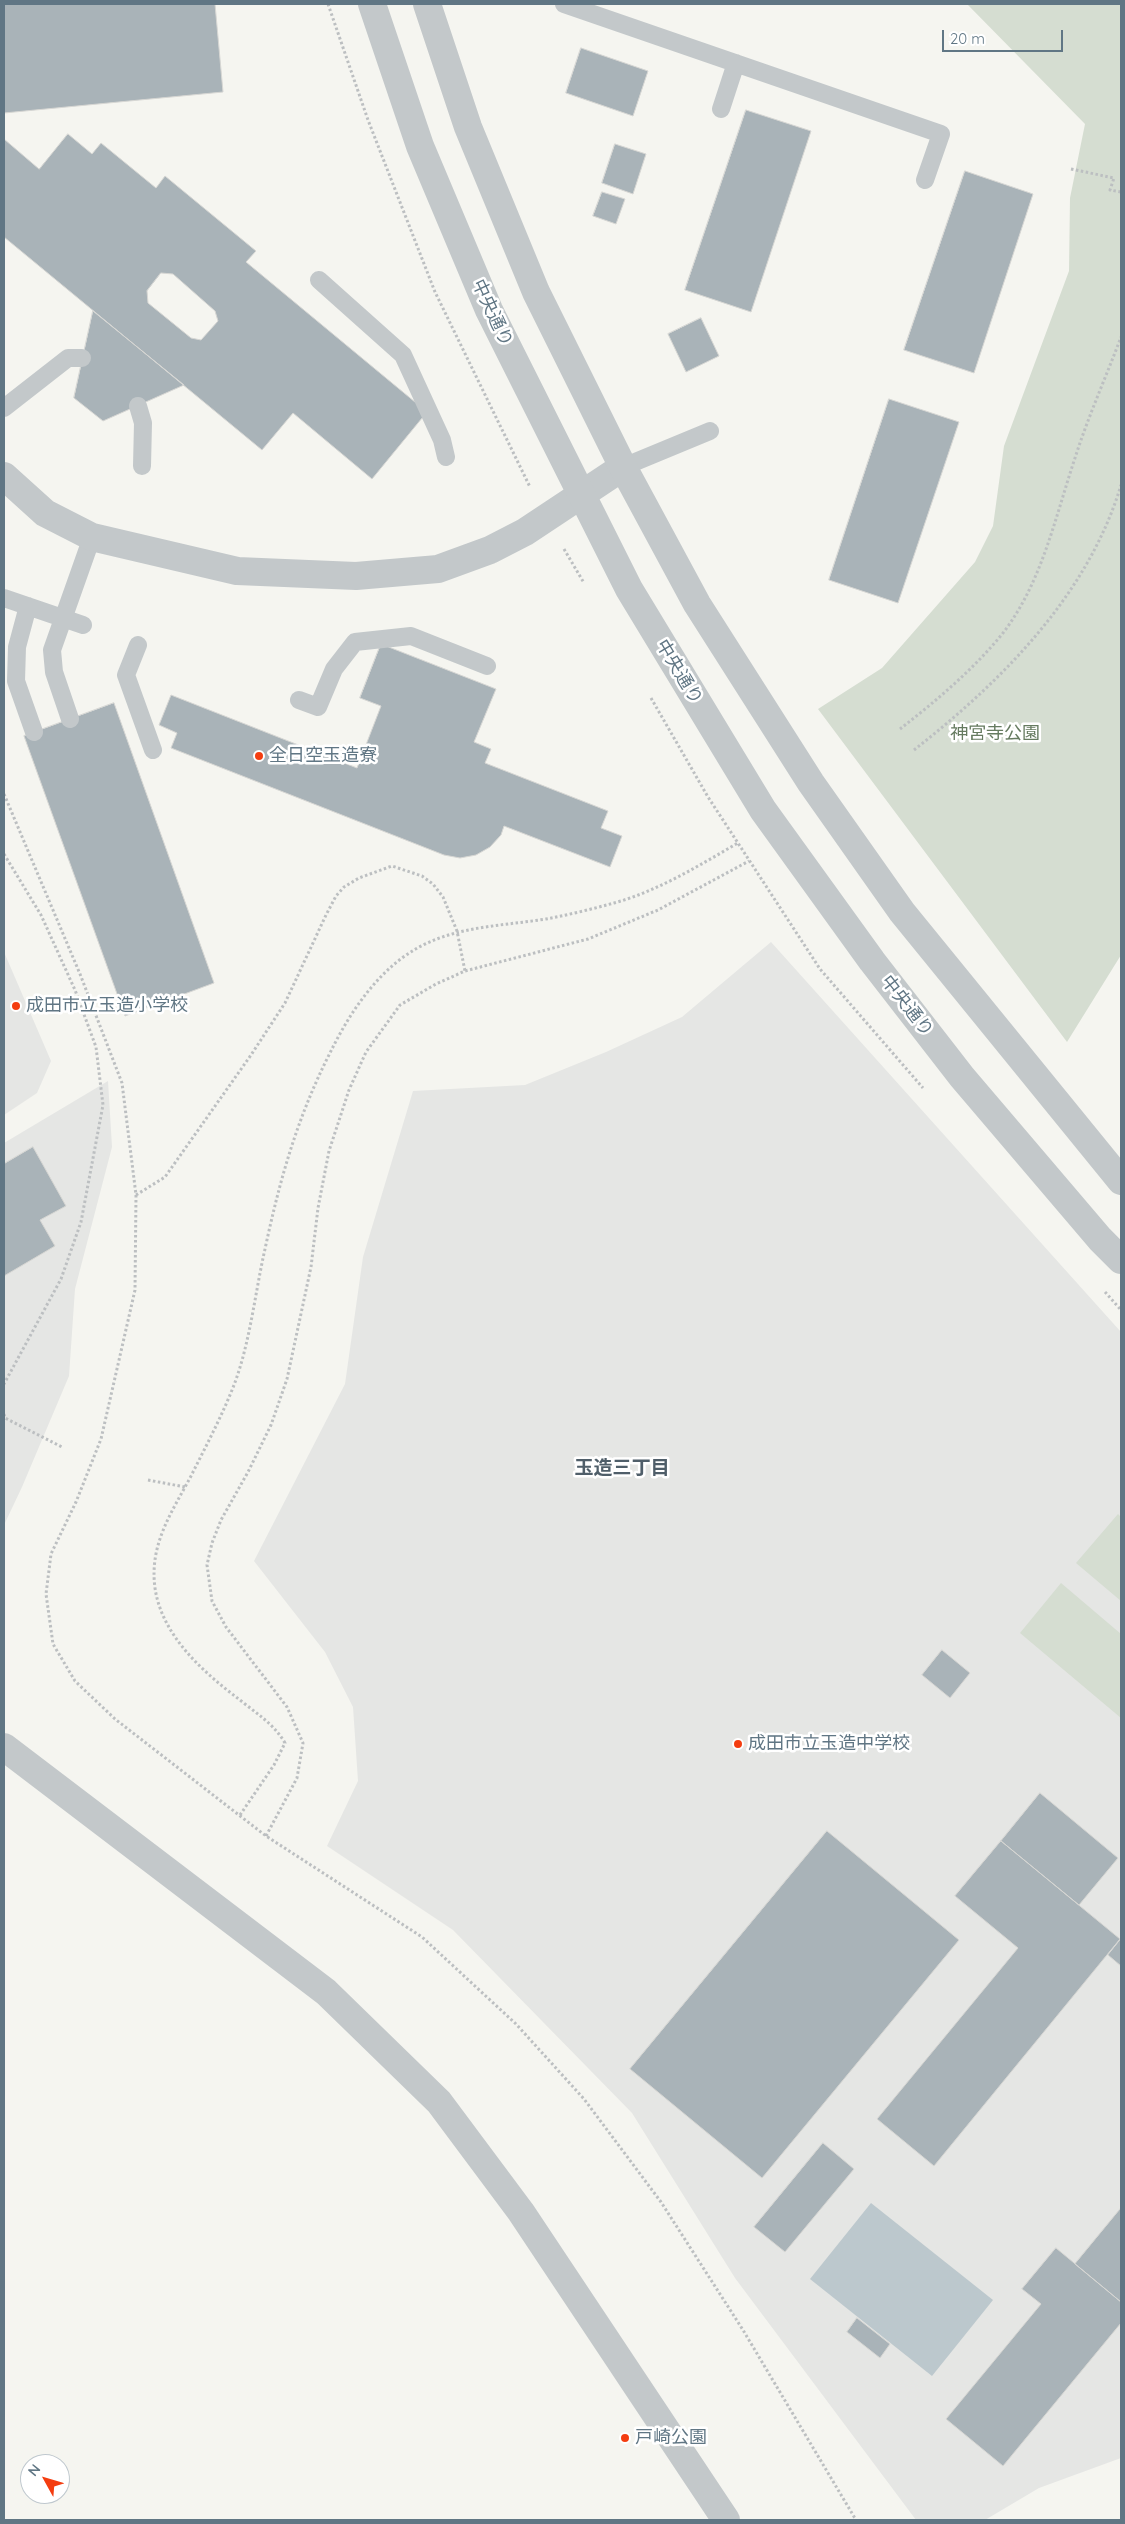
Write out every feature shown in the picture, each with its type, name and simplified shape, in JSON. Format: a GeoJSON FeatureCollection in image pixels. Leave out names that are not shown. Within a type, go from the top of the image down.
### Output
{"type":"FeatureCollection","features":[{"type":"Feature","properties":{"kind":"street","name":"中央通り"},"geometry":{"type":"LineString","coordinates":[[372,4],[420,146],[489,310],[629,589],[769,818],[872,961],[962,1078],[1100,1239],[1121,1260]]}},
{"type":"Feature","properties":{"kind":"street"},"geometry":{"type":"LineString","coordinates":[[427,4],[468,127],[536,292],[623,467],[697,604],[816,791],[902,912],[1117,1169]]}},
{"type":"Feature","properties":{"kind":"street"},"geometry":{"type":"LineString","coordinates":[[4,476],[45,513],[92,537],[237,571],[356,576],[438,569],[490,550],[525,532],[623,467]]}},
{"type":"Feature","properties":{"kind":"street"},"geometry":{"type":"LineString","coordinates":[[4,1747],[326,1992],[439,2102],[521,2212],[726,2520]]}},
{"type":"Feature","properties":{"kind":"lane"},"geometry":{"type":"LineString","coordinates":[[564,4],[942,134],[925,180]]}},
{"type":"Feature","properties":{"kind":"lane"},"geometry":{"type":"LineString","coordinates":[[721,109],[736,64]]}},
{"type":"Feature","properties":{"kind":"lane"},"geometry":{"type":"LineString","coordinates":[[319,280],[403,355],[442,440],[446,457]]}},
{"type":"Feature","properties":{"kind":"lane"},"geometry":{"type":"LineString","coordinates":[[4,408],[68,358],[82,358]]}},
{"type":"Feature","properties":{"kind":"lane"},"geometry":{"type":"LineString","coordinates":[[138,406],[143,423],[142,466]]}},
{"type":"Feature","properties":{"kind":"lane"},"geometry":{"type":"LineString","coordinates":[[623,467],[710,432]]}},
{"type":"Feature","properties":{"kind":"lane"},"geometry":{"type":"LineString","coordinates":[[70,719],[54,672],[52,650],[92,537]]}},
{"type":"Feature","properties":{"kind":"lane"},"geometry":{"type":"LineString","coordinates":[[4,598],[83,625]]}},
{"type":"Feature","properties":{"kind":"lane"},"geometry":{"type":"LineString","coordinates":[[28,606],[18,647],[16,681],[34,732]]}},
{"type":"Feature","properties":{"kind":"lane"},"geometry":{"type":"LineString","coordinates":[[299,700],[318,707],[334,669],[355,642],[410,636],[487,666]]}},
{"type":"Feature","properties":{"kind":"lane"},"geometry":{"type":"LineString","coordinates":[[138,645],[126,675],[153,750]]}},
{"type":"Feature","properties":{"kind":"path"},"geometry":{"type":"LineString","coordinates":[[1071,169],[1114,178],[1110,190],[1121,192]]}},
{"type":"Feature","properties":{"kind":"path"},"geometry":{"type":"LineString","coordinates":[[900,729],[966,672],[1002,633],[1025,599],[1038,572],[1076,455],[1121,337]]}},
{"type":"Feature","properties":{"kind":"path"},"geometry":{"type":"LineString","coordinates":[[914,750],[956,717],[1010,666],[1051,616],[1101,538],[1121,485]]}},
{"type":"Feature","properties":{"kind":"path"},"geometry":{"type":"LineString","coordinates":[[4,794],[80,974],[122,1083],[136,1195],[135,1290],[102,1439],[76,1502],[51,1554],[46,1594],[53,1644],[75,1681],[115,1719],[266,1836],[422,1937],[516,2024],[584,2099],[661,2202],[733,2314],[856,2520]]}},
{"type":"Feature","properties":{"kind":"path"},"geometry":{"type":"LineString","coordinates":[[240,1815],[274,1765],[285,1743],[276,1728],[214,1681],[189,1654],[161,1616],[155,1585],[156,1552],[168,1516],[185,1487],[235,1382],[283,1172],[301,1115],[313,1085],[352,1012],[375,984],[401,958],[437,938],[457,932],[548,918],[616,903],[642,894],[679,876],[741,841]]}},
{"type":"Feature","properties":{"kind":"path"},"geometry":{"type":"LineString","coordinates":[[4,854],[41,914],[75,990],[96,1047],[102,1105],[78,1230],[61,1279],[4,1384]]}},
{"type":"Feature","properties":{"kind":"path"},"geometry":{"type":"LineString","coordinates":[[266,1836],[297,1778],[303,1743],[287,1707],[226,1627],[212,1601],[207,1565],[210,1550],[221,1520],[248,1472],[271,1425],[287,1379],[311,1267],[318,1208],[329,1150],[349,1090],[366,1052],[400,1005],[436,984],[465,971],[588,939],[658,910],[749,861]]}},
{"type":"Feature","properties":{"kind":"path"},"geometry":{"type":"LineString","coordinates":[[136,1195],[164,1177],[251,1055],[285,1003],[326,915],[336,896],[344,887],[359,878],[392,866],[407,870],[433,884],[443,897],[457,932],[465,971]]}},
{"type":"Feature","properties":{"kind":"path"},"geometry":{"type":"LineString","coordinates":[[4,1414],[5,1418],[30,1433],[62,1447]]}},
{"type":"Feature","properties":{"kind":"path"},"geometry":{"type":"LineString","coordinates":[[148,1480],[185,1487]]}},
{"type":"Feature","properties":{"kind":"shaded area","name":"成田市立玉造中学校"},"geometry":{"type":"Polygon","coordinates":[[[771,942],[1121,1332],[1121,2458],[1039,2488],[985,2520],[916,2520],[735,2278],[632,2113],[453,1930],[327,1846],[358,1781],[353,1707],[325,1652],[254,1561],[345,1384],[363,1257],[413,1091],[525,1085],[606,1052],[682,1017],[771,942]]]}},
{"type":"Feature","properties":{"kind":"shaded area","name":"成田市立玉造小学校"},"geometry":{"type":"Polygon","coordinates":[[[4,952],[51,1061],[37,1093],[4,1115],[4,952]]]}},
{"type":"Feature","properties":{"kind":"shaded area"},"geometry":{"type":"Polygon","coordinates":[[[108,1081],[112,1147],[75,1289],[69,1376],[4,1525],[4,1143],[108,1081]]]}},
{"type":"Feature","properties":{"kind":"shaded area"},"geometry":{"type":"Polygon","coordinates":[[[871,2203],[993,2300],[932,2376],[810,2279],[871,2203]]]}},
{"type":"Feature","properties":{"kind":"green space","name":"神宮寺公園"},"geometry":{"type":"Polygon","coordinates":[[[967,4],[1121,4],[1121,955],[1067,1042],[818,709],[882,668],[975,562],[993,526],[1004,446],[1069,271],[1070,198],[1085,124],[967,4]]]}},
{"type":"Feature","properties":{"kind":"green space"},"geometry":{"type":"Polygon","coordinates":[[[1118,1514],[1121,1517],[1121,1601],[1076,1563],[1118,1514]]]}},
{"type":"Feature","properties":{"kind":"green space"},"geometry":{"type":"Polygon","coordinates":[[[1061,1583],[1121,1634],[1121,1718],[1020,1633],[1061,1583]]]}},
{"type":"Feature","properties":{"kind":"building"},"geometry":{"type":"Polygon","coordinates":[[[4,4],[215,4],[223,92],[4,113],[4,4]]]}},
{"type":"Feature","properties":{"kind":"building"},"geometry":{"type":"Polygon","coordinates":[[[581,48],[648,71],[633,116],[566,93],[581,48]]]}},
{"type":"Feature","properties":{"kind":"building"},"geometry":{"type":"Polygon","coordinates":[[[746,110],[811,131],[751,312],[685,290],[746,110]]]}},
{"type":"Feature","properties":{"kind":"building"},"geometry":{"type":"Polygon","coordinates":[[[68,134],[92,154],[101,143],[156,188],[165,176],[256,251],[246,262],[427,412],[372,479],[293,413],[262,450],[4,237],[4,139],[39,169],[68,134]],[[161,273],[147,291],[148,303],[191,338],[201,340],[218,321],[215,311],[173,274],[161,273]]]}},
{"type":"Feature","properties":{"kind":"building"},"geometry":{"type":"Polygon","coordinates":[[[615,144],[646,154],[633,194],[602,183],[615,144]]]}},
{"type":"Feature","properties":{"kind":"building"},"geometry":{"type":"Polygon","coordinates":[[[965,171],[1033,194],[974,373],[904,350],[965,171]]]}},
{"type":"Feature","properties":{"kind":"building"},"geometry":{"type":"Polygon","coordinates":[[[602,192],[625,199],[616,224],[593,216],[602,192]]]}},
{"type":"Feature","properties":{"kind":"building"},"geometry":{"type":"Polygon","coordinates":[[[93,311],[184,385],[103,421],[74,398],[93,311]]]}},
{"type":"Feature","properties":{"kind":"building"},"geometry":{"type":"Polygon","coordinates":[[[701,318],[719,356],[686,372],[668,334],[701,318]]]}},
{"type":"Feature","properties":{"kind":"building"},"geometry":{"type":"Polygon","coordinates":[[[889,399],[959,422],[898,603],[829,580],[889,399]]]}},
{"type":"Feature","properties":{"kind":"building","name":"全日空玉造寮"},"geometry":{"type":"Polygon","coordinates":[[[381,644],[496,689],[474,742],[491,749],[485,763],[608,811],[601,828],[622,836],[610,867],[504,826],[501,835],[490,847],[476,855],[460,858],[444,855],[171,748],[177,733],[159,725],[171,695],[357,768],[381,706],[360,698],[381,644]]]}},
{"type":"Feature","properties":{"kind":"building"},"geometry":{"type":"Polygon","coordinates":[[[114,703],[214,983],[125,1016],[24,736],[114,703]]]}},
{"type":"Feature","properties":{"kind":"building"},"geometry":{"type":"Polygon","coordinates":[[[33,1147],[66,1206],[40,1220],[55,1246],[4,1276],[4,1164],[33,1147]]]}},
{"type":"Feature","properties":{"kind":"building"},"geometry":{"type":"Polygon","coordinates":[[[942,1650],[970,1673],[950,1698],[922,1675],[942,1650]]]}},
{"type":"Feature","properties":{"kind":"building"},"geometry":{"type":"Polygon","coordinates":[[[1040,1793],[1118,1858],[1079,1905],[1001,1841],[1040,1793]]]}},
{"type":"Feature","properties":{"kind":"building"},"geometry":{"type":"Polygon","coordinates":[[[827,1831],[959,1940],[762,2178],[630,2069],[827,1831]]]}},
{"type":"Feature","properties":{"kind":"building"},"geometry":{"type":"Polygon","coordinates":[[[1001,1841],[1120,1939],[934,2166],[877,2119],[1018,1948],[955,1896],[1001,1841]]]}},
{"type":"Feature","properties":{"kind":"building"},"geometry":{"type":"Polygon","coordinates":[[[1121,1941],[1121,1966],[1108,1955],[1121,1941]]]}},
{"type":"Feature","properties":{"kind":"building"},"geometry":{"type":"Polygon","coordinates":[[[823,2143],[854,2169],[785,2252],[754,2227],[823,2143]]]}},
{"type":"Feature","properties":{"kind":"building"},"geometry":{"type":"Polygon","coordinates":[[[1121,2208],[1121,2302],[1075,2264],[1121,2208]]]}},
{"type":"Feature","properties":{"kind":"building"},"geometry":{"type":"Polygon","coordinates":[[[1056,2248],[1121,2302],[1121,2323],[1003,2466],[946,2419],[1041,2304],[1022,2289],[1056,2248]]]}},
{"type":"Feature","properties":{"kind":"building"},"geometry":{"type":"Polygon","coordinates":[[[857,2318],[890,2344],[880,2358],[847,2332],[857,2318]]]}},
{"type":"Feature","properties":{"kind":"place","name":"全日空玉造寮"},"geometry":{"type":"Point","coordinates":[259,756]}},
{"type":"Feature","properties":{"kind":"place","name":"成田市立玉造小学校"},"geometry":{"type":"Point","coordinates":[16,1006]}},
{"type":"Feature","properties":{"kind":"place","name":"成田市立玉造中学校"},"geometry":{"type":"Point","coordinates":[738,1744]}},
{"type":"Feature","properties":{"kind":"place","name":"戸崎公園"},"geometry":{"type":"Point","coordinates":[625,2438]}},
{"type":"Feature","properties":{"kind":"district","name":"玉造三丁目"},"geometry":{"type":"Point","coordinates":[622,1468]}}]}
